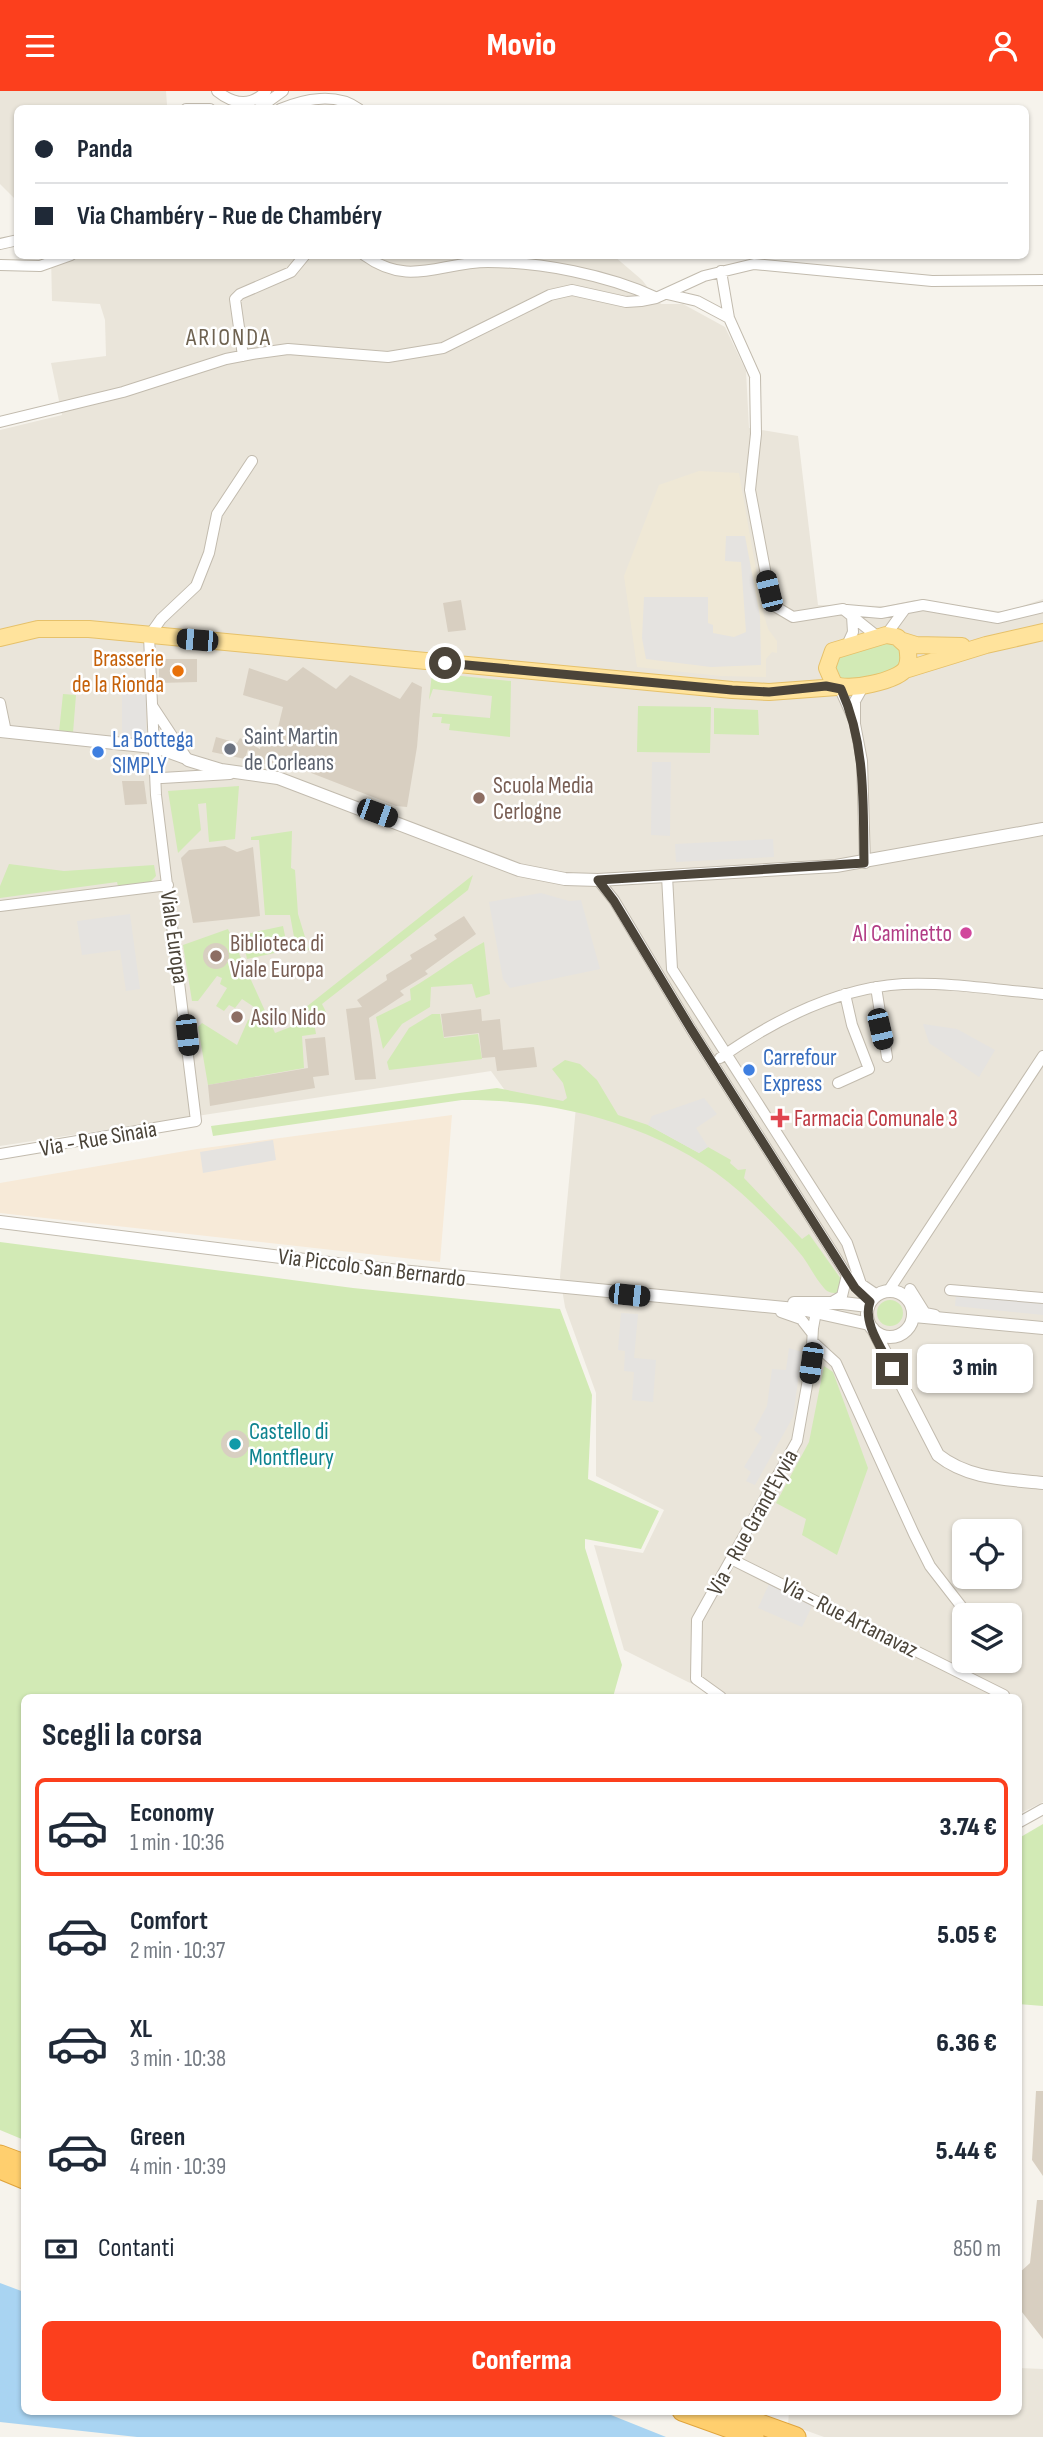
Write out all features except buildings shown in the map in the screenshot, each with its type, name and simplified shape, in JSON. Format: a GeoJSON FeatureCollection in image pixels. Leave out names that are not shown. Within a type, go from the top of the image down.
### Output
{"type":"FeatureCollection","features":[{"type":"Feature","properties":{"kind":"highway"},"geometry":{"type":"LineString","coordinates":[[0,2155],[21,2163]]}},
{"type":"Feature","properties":{"kind":"highway"},"geometry":{"type":"LineString","coordinates":[[0,2169],[21,2178]]}},
{"type":"Feature","properties":{"kind":"highway"},"geometry":{"type":"LineString","coordinates":[[693,2415],[754,2437]]}},
{"type":"Feature","properties":{"kind":"highway"},"geometry":{"type":"LineString","coordinates":[[735,2415],[796,2437]]}},
{"type":"Feature","properties":{"kind":"main road"},"geometry":{"type":"LineString","coordinates":[[0,638],[63,628],[769,692],[864,685],[986,645],[1043,632]]}},
{"type":"Feature","properties":{"kind":"main road"},"geometry":{"type":"LineString","coordinates":[[749,691],[811,680],[827,664],[833,651],[882,636],[942,647],[986,645]]}},
{"type":"Feature","properties":{"kind":"main road"},"geometry":{"type":"LineString","coordinates":[[903,641],[908,652],[905,670]]}},
{"type":"Feature","properties":{"kind":"main road"},"geometry":{"type":"LineString","coordinates":[[827,664],[828,675],[839,688]]}},
{"type":"Feature","properties":{"kind":"street"},"geometry":{"type":"LineString","coordinates":[[217,91],[229,100],[240,103],[251,102],[267,91]]}},
{"type":"Feature","properties":{"kind":"street"},"geometry":{"type":"LineString","coordinates":[[263,105],[281,91]]}},
{"type":"Feature","properties":{"kind":"street"},"geometry":{"type":"LineString","coordinates":[[289,105],[301,100],[332,99],[348,105]]}},
{"type":"Feature","properties":{"kind":"street"},"geometry":{"type":"LineString","coordinates":[[0,265],[40,266],[60,259]]}},
{"type":"Feature","properties":{"kind":"street"},"geometry":{"type":"LineString","coordinates":[[243,356],[234,299],[291,272],[302,259]]}},
{"type":"Feature","properties":{"kind":"street"},"geometry":{"type":"LineString","coordinates":[[370,259],[382,267],[409,274],[486,262],[544,265],[661,296],[697,301],[729,318]]}},
{"type":"Feature","properties":{"kind":"street"},"geometry":{"type":"LineString","coordinates":[[0,422],[155,383],[243,356],[288,349],[388,357],[443,348],[550,295],[572,291],[626,302],[661,296],[720,271],[754,264],[932,281],[1043,280]]}},
{"type":"Feature","properties":{"kind":"street"},"geometry":{"type":"LineString","coordinates":[[720,271],[729,318],[755,376],[756,434],[750,490],[762,564],[773,602],[783,613],[793,617],[881,613],[923,605],[998,618],[1043,607]]}},
{"type":"Feature","properties":{"kind":"street"},"geometry":{"type":"LineString","coordinates":[[149,636],[161,619],[196,586],[209,553],[217,514],[252,461]]}},
{"type":"Feature","properties":{"kind":"street"},"geometry":{"type":"LineString","coordinates":[[847,613],[882,636],[907,608]]}},
{"type":"Feature","properties":{"kind":"street"},"geometry":{"type":"LineString","coordinates":[[903,641],[902,626],[907,608]]}},
{"type":"Feature","properties":{"kind":"street"},"geometry":{"type":"LineString","coordinates":[[846,646],[853,632],[847,613]]}},
{"type":"Feature","properties":{"kind":"street","name":"Viale Europa"},"geometry":{"type":"LineString","coordinates":[[149,636],[156,795],[196,1121]]}},
{"type":"Feature","properties":{"kind":"street"},"geometry":{"type":"LineString","coordinates":[[864,685],[855,701],[855,724],[862,761],[864,863]]}},
{"type":"Feature","properties":{"kind":"street"},"geometry":{"type":"LineString","coordinates":[[839,688],[855,724]]}},
{"type":"Feature","properties":{"kind":"street"},"geometry":{"type":"LineString","coordinates":[[0,703],[3,732],[153,747],[188,760],[290,782],[519,870],[565,879],[598,880],[864,863],[1043,829]]}},
{"type":"Feature","properties":{"kind":"street"},"geometry":{"type":"LineString","coordinates":[[151,704],[188,760],[187,767],[168,777],[156,795]]}},
{"type":"Feature","properties":{"kind":"street"},"geometry":{"type":"LineString","coordinates":[[155,773],[158,777],[168,777],[240,773]]}},
{"type":"Feature","properties":{"kind":"street"},"geometry":{"type":"LineString","coordinates":[[667,876],[672,969],[848,1243],[861,1284],[873,1300]]}},
{"type":"Feature","properties":{"kind":"street"},"geometry":{"type":"LineString","coordinates":[[598,880],[614,901],[847,1275],[873,1300],[908,1298],[913,1312]]}},
{"type":"Feature","properties":{"kind":"street"},"geometry":{"type":"LineString","coordinates":[[0,906],[168,885]]}},
{"type":"Feature","properties":{"kind":"street"},"geometry":{"type":"LineString","coordinates":[[713,1063],[811,1006],[876,987],[914,984],[1043,994]]}},
{"type":"Feature","properties":{"kind":"street"},"geometry":{"type":"LineString","coordinates":[[876,987],[887,1057]]}},
{"type":"Feature","properties":{"kind":"street"},"geometry":{"type":"LineString","coordinates":[[838,1083],[869,1069],[852,1025],[845,994]]}},
{"type":"Feature","properties":{"kind":"street"},"geometry":{"type":"LineString","coordinates":[[871,1327],[892,1337],[902,1334],[910,1327],[913,1312],[910,1273],[916,1254],[947,1198],[1043,1056]]}},
{"type":"Feature","properties":{"kind":"street","name":"Via - Rue Sinaia"},"geometry":{"type":"LineString","coordinates":[[0,1154],[196,1121]]}},
{"type":"Feature","properties":{"kind":"street","name":"Via Piccolo San Bernardo"},"geometry":{"type":"LineString","coordinates":[[0,1222],[369,1268],[816,1312],[871,1327]]}},
{"type":"Feature","properties":{"kind":"street"},"geometry":{"type":"LineString","coordinates":[[916,1254],[873,1300],[871,1327],[938,1455],[954,1468],[972,1474],[1043,1483]]}},
{"type":"Feature","properties":{"kind":"street"},"geometry":{"type":"LineString","coordinates":[[832,1303],[842,1296],[847,1275]]}},
{"type":"Feature","properties":{"kind":"street"},"geometry":{"type":"LineString","coordinates":[[910,1289],[925,1313],[968,1322]]}},
{"type":"Feature","properties":{"kind":"street"},"geometry":{"type":"LineString","coordinates":[[950,1290],[1043,1298]]}},
{"type":"Feature","properties":{"kind":"street","name":"Via Piccolo San Bernardo"},"geometry":{"type":"LineString","coordinates":[[745,1306],[873,1300]]}},
{"type":"Feature","properties":{"kind":"street","name":"Via Piccolo San Bernardo"},"geometry":{"type":"LineString","coordinates":[[816,1312],[822,1307],[873,1300]]}},
{"type":"Feature","properties":{"kind":"street","name":"Via Piccolo San Bernardo"},"geometry":{"type":"LineString","coordinates":[[745,1306],[790,1313],[802,1319],[813,1337],[836,1363],[930,1566],[959,1603]]}},
{"type":"Feature","properties":{"kind":"street","name":"Via - Rue Grand'Eyvia"},"geometry":{"type":"LineString","coordinates":[[717,1694],[696,1679],[697,1620],[733,1560],[797,1441],[803,1421],[816,1312]]}},
{"type":"Feature","properties":{"kind":"street"},"geometry":{"type":"LineString","coordinates":[[913,1312],[968,1322],[1043,1328]]}},
{"type":"Feature","properties":{"kind":"street","name":"Via - Rue Artanavaz"},"geometry":{"type":"LineString","coordinates":[[733,1560],[1002,1694]]}},
{"type":"Feature","properties":{"kind":"street"},"geometry":{"type":"LineString","coordinates":[[1022,1821],[1043,1809]]}},
{"type":"Feature","properties":{"kind":"shaded area"},"geometry":{"type":"Polygon","coordinates":[[[0,91],[166,91],[167,105],[14,105],[14,198],[0,184],[0,91]]]}},
{"type":"Feature","properties":{"kind":"shaded area"},"geometry":{"type":"Polygon","coordinates":[[[51,259],[618,259],[642,280],[661,304],[683,304],[725,327],[746,371],[749,428],[798,436],[818,605],[886,606],[915,600],[1005,612],[1043,599],[1043,1802],[1022,1812],[1022,1694],[718,1694],[624,1650],[594,1545],[643,1553],[664,1510],[596,1476],[596,1393],[565,1307],[560,1277],[576,1107],[509,1096],[491,1071],[0,1146],[0,430],[62,415],[51,363],[106,356],[105,320],[100,304],[52,301],[51,259]]]}},
{"type":"Feature","properties":{"kind":"shaded area"},"geometry":{"type":"Polygon","coordinates":[[[699,471],[739,473],[764,615],[768,629],[777,641],[777,653],[772,652],[766,659],[766,677],[720,676],[637,667],[624,576],[659,485],[699,471]]]}},
{"type":"Feature","properties":{"kind":"shaded area"},"geometry":{"type":"Polygon","coordinates":[[[726,536],[745,536],[760,616],[761,665],[711,667],[646,659],[642,638],[644,597],[708,597],[708,623],[713,625],[713,633],[734,637],[746,632],[741,562],[725,561],[726,536]]]}},
{"type":"Feature","properties":{"kind":"shaded area"},"geometry":{"type":"Polygon","coordinates":[[[122,684],[146,686],[146,740],[122,735],[122,684]]]}},
{"type":"Feature","properties":{"kind":"shaded area"},"geometry":{"type":"Polygon","coordinates":[[[652,762],[671,762],[670,836],[651,835],[652,762]]]}},
{"type":"Feature","properties":{"kind":"shaded area"},"geometry":{"type":"Polygon","coordinates":[[[773,839],[774,857],[676,862],[675,844],[773,839]]]}},
{"type":"Feature","properties":{"kind":"shaded area"},"geometry":{"type":"Polygon","coordinates":[[[541,893],[569,901],[581,900],[600,969],[510,988],[503,979],[489,902],[541,893]]]}},
{"type":"Feature","properties":{"kind":"shaded area"},"geometry":{"type":"Polygon","coordinates":[[[130,914],[140,989],[126,991],[120,950],[82,955],[77,921],[130,914]]]}},
{"type":"Feature","properties":{"kind":"shaded area"},"geometry":{"type":"Polygon","coordinates":[[[923,1024],[957,1029],[995,1050],[979,1077],[929,1043],[923,1024]]]}},
{"type":"Feature","properties":{"kind":"shaded area"},"geometry":{"type":"Polygon","coordinates":[[[704,1098],[717,1114],[696,1128],[708,1147],[699,1153],[648,1125],[652,1116],[704,1098]]]}},
{"type":"Feature","properties":{"kind":"shaded area"},"geometry":{"type":"Polygon","coordinates":[[[452,1115],[440,1262],[0,1213],[0,1183],[197,1149],[452,1115]]]}},
{"type":"Feature","properties":{"kind":"shaded area"},"geometry":{"type":"Polygon","coordinates":[[[273,1140],[276,1160],[203,1173],[200,1152],[273,1140]]]}},
{"type":"Feature","properties":{"kind":"shaded area"},"geometry":{"type":"Polygon","coordinates":[[[956,1294],[1043,1303],[1043,1315],[955,1306],[956,1294]]]}},
{"type":"Feature","properties":{"kind":"shaded area"},"geometry":{"type":"Polygon","coordinates":[[[621,1313],[638,1314],[634,1358],[656,1360],[653,1402],[632,1400],[634,1372],[624,1371],[625,1351],[618,1350],[621,1313]]]}},
{"type":"Feature","properties":{"kind":"shaded area"},"geometry":{"type":"Polygon","coordinates":[[[789,1348],[802,1352],[793,1417],[755,1485],[746,1481],[751,1472],[744,1467],[762,1437],[754,1430],[767,1406],[772,1369],[786,1370],[789,1348]]]}},
{"type":"Feature","properties":{"kind":"shaded area"},"geometry":{"type":"Polygon","coordinates":[[[769,1584],[813,1604],[802,1627],[758,1608],[769,1584]]]}},
{"type":"Feature","properties":{"kind":"shaded area"},"geometry":{"type":"Polygon","coordinates":[[[1022,2368],[1043,2369],[1043,2437],[824,2437],[788,2424],[789,2415],[1022,2415],[1022,2368]]]}},
{"type":"Feature","properties":{"kind":"green space"},"geometry":{"type":"Polygon","coordinates":[[[889,642],[900,651],[900,664],[896,669],[851,682],[841,678],[836,667],[841,656],[889,642]]]}},
{"type":"Feature","properties":{"kind":"green space"},"geometry":{"type":"Polygon","coordinates":[[[432,673],[511,681],[510,737],[449,730],[450,724],[441,723],[442,717],[432,717],[433,713],[490,718],[492,696],[433,689],[429,700],[432,673]]]}},
{"type":"Feature","properties":{"kind":"green space"},"geometry":{"type":"Polygon","coordinates":[[[63,694],[76,695],[73,733],[59,732],[63,694]]]}},
{"type":"Feature","properties":{"kind":"green space"},"geometry":{"type":"Polygon","coordinates":[[[638,706],[711,707],[710,753],[637,752],[638,706]]]}},
{"type":"Feature","properties":{"kind":"green space"},"geometry":{"type":"Polygon","coordinates":[[[714,708],[758,710],[759,735],[714,734],[714,708]]]}},
{"type":"Feature","properties":{"kind":"green space"},"geometry":{"type":"Polygon","coordinates":[[[239,786],[235,839],[209,842],[206,803],[198,804],[201,830],[178,853],[168,791],[239,786]]]}},
{"type":"Feature","properties":{"kind":"green space"},"geometry":{"type":"Polygon","coordinates":[[[292,831],[291,868],[295,870],[298,914],[309,950],[297,953],[290,915],[265,915],[259,840],[251,840],[251,837],[292,831]]]}},
{"type":"Feature","properties":{"kind":"green space"},"geometry":{"type":"Polygon","coordinates":[[[9,864],[64,871],[154,865],[156,876],[150,882],[118,886],[117,882],[0,898],[0,886],[9,864]]]}},
{"type":"Feature","properties":{"kind":"green space"},"geometry":{"type":"Polygon","coordinates":[[[473,875],[468,890],[322,1004],[326,1012],[314,1023],[316,1034],[302,1036],[304,1068],[208,1085],[198,1027],[202,1023],[237,1045],[248,1020],[258,1015],[253,1011],[254,1007],[242,999],[235,1008],[229,1005],[224,1011],[216,1006],[227,988],[220,984],[222,978],[217,976],[198,1001],[192,1001],[183,945],[228,929],[275,1033],[293,1026],[291,1019],[473,875]]]}},
{"type":"Feature","properties":{"kind":"green space"},"geometry":{"type":"Polygon","coordinates":[[[283,926],[288,950],[247,959],[242,935],[283,926]]]}},
{"type":"Feature","properties":{"kind":"green space"},"geometry":{"type":"Polygon","coordinates":[[[484,942],[490,994],[476,998],[472,984],[431,987],[430,1007],[402,1024],[383,1049],[376,1017],[411,1000],[410,989],[484,942]]]}},
{"type":"Feature","properties":{"kind":"green space"},"geometry":{"type":"Polygon","coordinates":[[[432,1014],[440,1014],[444,1038],[478,1034],[482,1059],[389,1070],[387,1062],[409,1028],[432,1014]]]}},
{"type":"Feature","properties":{"kind":"green space"},"geometry":{"type":"Polygon","coordinates":[[[565,1060],[580,1064],[597,1080],[618,1115],[648,1125],[699,1153],[708,1147],[731,1160],[730,1163],[738,1170],[746,1169],[744,1178],[802,1239],[809,1234],[841,1279],[842,1287],[838,1293],[826,1290],[781,1231],[711,1169],[645,1134],[572,1111],[498,1101],[462,1100],[213,1136],[211,1126],[497,1088],[563,1101],[567,1098],[563,1083],[552,1069],[565,1060]]]}},
{"type":"Feature","properties":{"kind":"green space"},"geometry":{"type":"Polygon","coordinates":[[[0,1242],[353,1288],[560,1309],[592,1395],[588,1479],[659,1511],[641,1549],[585,1539],[585,1548],[622,1665],[614,1694],[21,1694],[21,2139],[0,2130],[0,1242]]]}},
{"type":"Feature","properties":{"kind":"green space"},"geometry":{"type":"Polygon","coordinates":[[[890,1300],[899,1304],[903,1313],[899,1322],[890,1326],[881,1322],[877,1313],[881,1304],[890,1300]]]}},
{"type":"Feature","properties":{"kind":"green space"},"geometry":{"type":"Polygon","coordinates":[[[824,1366],[833,1372],[868,1468],[837,1555],[802,1535],[806,1519],[776,1503],[809,1442],[824,1366]]]}},
{"type":"Feature","properties":{"kind":"green space"},"geometry":{"type":"Polygon","coordinates":[[[1043,1824],[1043,2006],[1022,2004],[1022,1836],[1043,1824]]]}},
{"type":"Feature","properties":{"kind":"water"},"geometry":{"type":"Polygon","coordinates":[[[0,2283],[21,2291],[21,2415],[611,2415],[666,2437],[137,2437],[0,2422],[0,2283]]]}},
{"type":"Feature","properties":{"kind":"place","name":"Brasserie de la Rionda"},"geometry":{"type":"Point","coordinates":[178,671]}},
{"type":"Feature","properties":{"kind":"place","name":"Saint Martin de Corleans"},"geometry":{"type":"Point","coordinates":[230,749]}},
{"type":"Feature","properties":{"kind":"place","name":"La Bottega SIMPLY"},"geometry":{"type":"Point","coordinates":[98,752]}},
{"type":"Feature","properties":{"kind":"place","name":"Scuola Media Cerlogne"},"geometry":{"type":"Point","coordinates":[479,798]}},
{"type":"Feature","properties":{"kind":"place","name":"Al Caminetto"},"geometry":{"type":"Point","coordinates":[966,933]}},
{"type":"Feature","properties":{"kind":"place","name":"Biblioteca di Viale Europa"},"geometry":{"type":"Point","coordinates":[216,956]}},
{"type":"Feature","properties":{"kind":"place","name":"Asilo Nido"},"geometry":{"type":"Point","coordinates":[237,1017]}},
{"type":"Feature","properties":{"kind":"place","name":"Carrefour Express"},"geometry":{"type":"Point","coordinates":[749,1070]}},
{"type":"Feature","properties":{"kind":"place","name":"Farmacia Comunale 3"},"geometry":{"type":"Point","coordinates":[780,1118]}},
{"type":"Feature","properties":{"kind":"place","name":"Castello di Montfleury"},"geometry":{"type":"Point","coordinates":[235,1444]}},
{"type":"Feature","properties":{"kind":"district","name":"ARIONDA"},"geometry":{"type":"Point","coordinates":[229,337]}},
{"type":"Feature","properties":{"kind":"route"},"geometry":{"type":"LineString","coordinates":[[445,663],[732,690],[769,692],[826,686],[841,689],[855,724],[862,761],[864,863],[598,880],[614,901],[691,1029],[855,1288],[870,1302],[867,1315],[869,1324],[892,1369]]}}]}
